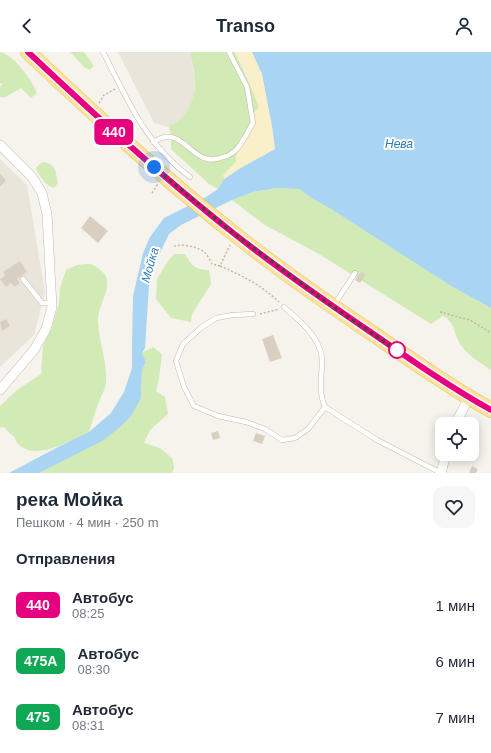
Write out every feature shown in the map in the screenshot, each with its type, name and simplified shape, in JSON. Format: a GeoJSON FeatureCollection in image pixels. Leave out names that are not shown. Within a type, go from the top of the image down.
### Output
{"type":"FeatureCollection","features":[{"type":"Feature","properties":{"kind":"main road"},"geometry":{"type":"LineString","coordinates":[[28,52],[166,183],[232,237],[469,398],[491,410]]}},
{"type":"Feature","properties":{"kind":"street"},"geometry":{"type":"LineString","coordinates":[[0,145],[32,177],[42,193],[47,214],[52,303],[46,330],[34,350],[0,390]]}},
{"type":"Feature","properties":{"kind":"street"},"geometry":{"type":"LineString","coordinates":[[459,417],[469,398]]}},
{"type":"Feature","properties":{"kind":"street"},"geometry":{"type":"LineString","coordinates":[[441,473],[444,461]]}},
{"type":"Feature","properties":{"kind":"lane"},"geometry":{"type":"LineString","coordinates":[[103,52],[131,108],[153,142],[178,168],[190,177]]}},
{"type":"Feature","properties":{"kind":"lane"},"geometry":{"type":"LineString","coordinates":[[153,142],[161,138],[171,137],[179,140],[190,150],[203,158],[216,160],[225,157],[236,150],[253,122],[246,87],[228,52]]}},
{"type":"Feature","properties":{"kind":"lane"},"geometry":{"type":"LineString","coordinates":[[333,307],[355,274]]}},
{"type":"Feature","properties":{"kind":"lane"},"geometry":{"type":"LineString","coordinates":[[23,279],[42,303],[52,303]]}},
{"type":"Feature","properties":{"kind":"lane"},"geometry":{"type":"LineString","coordinates":[[284,307],[302,322],[316,340],[322,358],[320,391],[325,407],[377,440],[441,473]]}},
{"type":"Feature","properties":{"kind":"lane"},"geometry":{"type":"LineString","coordinates":[[253,314],[216,318],[202,327],[183,344],[176,361],[184,387],[194,406],[218,416],[246,422],[265,429],[282,440],[295,438],[308,428],[325,407]]}},
{"type":"Feature","properties":{"kind":"path"},"geometry":{"type":"LineString","coordinates":[[93,113],[104,95],[120,87]]}},
{"type":"Feature","properties":{"kind":"path"},"geometry":{"type":"LineString","coordinates":[[152,193],[166,183]]}},
{"type":"Feature","properties":{"kind":"path"},"geometry":{"type":"LineString","coordinates":[[220,266],[232,237]]}},
{"type":"Feature","properties":{"kind":"path"},"geometry":{"type":"LineString","coordinates":[[174,246],[178,245],[192,247],[205,253],[212,264],[247,278],[267,290],[284,307],[262,314],[253,314]]}},
{"type":"Feature","properties":{"kind":"path"},"geometry":{"type":"LineString","coordinates":[[440,312],[470,320],[491,333]]}},
{"type":"Feature","properties":{"kind":"shaded area"},"geometry":{"type":"Polygon","coordinates":[[[118,52],[190,52],[195,81],[194,100],[183,117],[169,127],[154,123],[118,52]]]}},
{"type":"Feature","properties":{"kind":"shaded area"},"geometry":{"type":"Polygon","coordinates":[[[0,159],[27,185],[45,292],[34,335],[0,367],[0,159]]]}},
{"type":"Feature","properties":{"kind":"green space"},"geometry":{"type":"Polygon","coordinates":[[[0,52],[17,63],[27,75],[37,93],[31,98],[21,88],[6,97],[0,97],[0,87],[3,83],[0,83],[0,52]]]}},
{"type":"Feature","properties":{"kind":"green space"},"geometry":{"type":"Polygon","coordinates":[[[70,52],[84,52],[94,66],[90,70],[84,67],[70,52]]]}},
{"type":"Feature","properties":{"kind":"green space"},"geometry":{"type":"Polygon","coordinates":[[[190,52],[235,52],[258,102],[259,108],[255,111],[253,123],[237,150],[236,162],[224,175],[224,179],[218,189],[209,184],[171,149],[169,127],[184,115],[189,107],[194,92],[195,77],[190,52]]]}},
{"type":"Feature","properties":{"kind":"green space"},"geometry":{"type":"Polygon","coordinates":[[[43,162],[54,167],[58,183],[54,188],[46,183],[36,169],[36,167],[43,162]]]}},
{"type":"Feature","properties":{"kind":"green space"},"geometry":{"type":"Polygon","coordinates":[[[277,188],[299,189],[451,286],[491,308],[491,370],[472,357],[464,349],[458,340],[452,324],[443,316],[431,324],[319,254],[265,225],[232,200],[253,192],[277,188]]]}},
{"type":"Feature","properties":{"kind":"green space"},"geometry":{"type":"Polygon","coordinates":[[[174,254],[185,254],[190,262],[197,268],[209,270],[211,284],[192,314],[191,322],[171,318],[156,299],[157,279],[174,254]]]}},
{"type":"Feature","properties":{"kind":"green space"},"geometry":{"type":"Polygon","coordinates":[[[86,264],[94,266],[105,274],[107,280],[107,287],[98,315],[106,370],[105,387],[89,432],[54,448],[34,451],[25,449],[18,444],[14,437],[4,427],[0,428],[0,406],[17,390],[41,374],[43,346],[52,327],[59,303],[60,288],[66,270],[77,265],[86,264]]]}},
{"type":"Feature","properties":{"kind":"green space"},"geometry":{"type":"Polygon","coordinates":[[[153,347],[162,354],[156,391],[165,397],[168,414],[150,430],[144,443],[160,448],[173,459],[174,469],[172,473],[39,473],[64,460],[141,398],[142,370],[146,362],[142,353],[153,347]]]}},
{"type":"Feature","properties":{"kind":"sand"},"geometry":{"type":"Polygon","coordinates":[[[235,52],[252,52],[262,74],[275,149],[224,179],[223,175],[236,162],[236,150],[253,123],[252,116],[259,107],[246,74],[235,52]]]}},
{"type":"Feature","properties":{"kind":"water","name":"Нева"},"geometry":{"type":"Polygon","coordinates":[[[252,52],[491,52],[491,308],[451,286],[299,189],[277,188],[253,192],[232,200],[181,225],[169,234],[159,255],[149,286],[145,348],[142,353],[146,362],[142,370],[141,398],[131,416],[119,428],[102,441],[39,473],[9,473],[89,432],[111,413],[124,392],[132,368],[133,296],[143,253],[150,237],[164,218],[206,197],[218,189],[224,179],[275,149],[262,74],[252,52]]]}},
{"type":"Feature","properties":{"kind":"building"},"geometry":{"type":"Polygon","coordinates":[[[0,174],[6,180],[0,187],[0,174]]]}},
{"type":"Feature","properties":{"kind":"building"},"geometry":{"type":"Polygon","coordinates":[[[90,216],[108,231],[98,243],[81,228],[90,216]]]}},
{"type":"Feature","properties":{"kind":"building"},"geometry":{"type":"Polygon","coordinates":[[[20,261],[27,272],[17,279],[20,283],[14,287],[11,283],[6,287],[0,279],[5,276],[3,272],[20,261]]]}},
{"type":"Feature","properties":{"kind":"building"},"geometry":{"type":"Polygon","coordinates":[[[361,272],[366,275],[360,283],[355,280],[361,272]]]}},
{"type":"Feature","properties":{"kind":"building"},"geometry":{"type":"Polygon","coordinates":[[[6,319],[10,326],[2,331],[0,322],[6,319]]]}},
{"type":"Feature","properties":{"kind":"building"},"geometry":{"type":"Polygon","coordinates":[[[273,335],[282,358],[270,362],[262,339],[273,335]]]}},
{"type":"Feature","properties":{"kind":"building"},"geometry":{"type":"Polygon","coordinates":[[[218,431],[220,438],[213,440],[211,433],[218,431]]]}},
{"type":"Feature","properties":{"kind":"building"},"geometry":{"type":"Polygon","coordinates":[[[256,433],[265,436],[262,444],[253,441],[256,433]]]}},
{"type":"Feature","properties":{"kind":"building"},"geometry":{"type":"Polygon","coordinates":[[[472,466],[478,469],[476,473],[469,473],[472,466]]]}},
{"type":"Feature","properties":{"kind":"bus line","name":"440"},"geometry":{"type":"LineString","coordinates":[[28,52],[135,151],[232,232],[333,307],[427,371],[469,398],[491,410]]}},
{"type":"Feature","properties":{"kind":"route"},"geometry":{"type":"LineString","coordinates":[[154,167],[232,232],[333,307],[397,350]]}},
{"type":"Feature","properties":{"kind":"water label","name":"Мойка"},"geometry":{"type":"Point","coordinates":[150,265]}}]}
